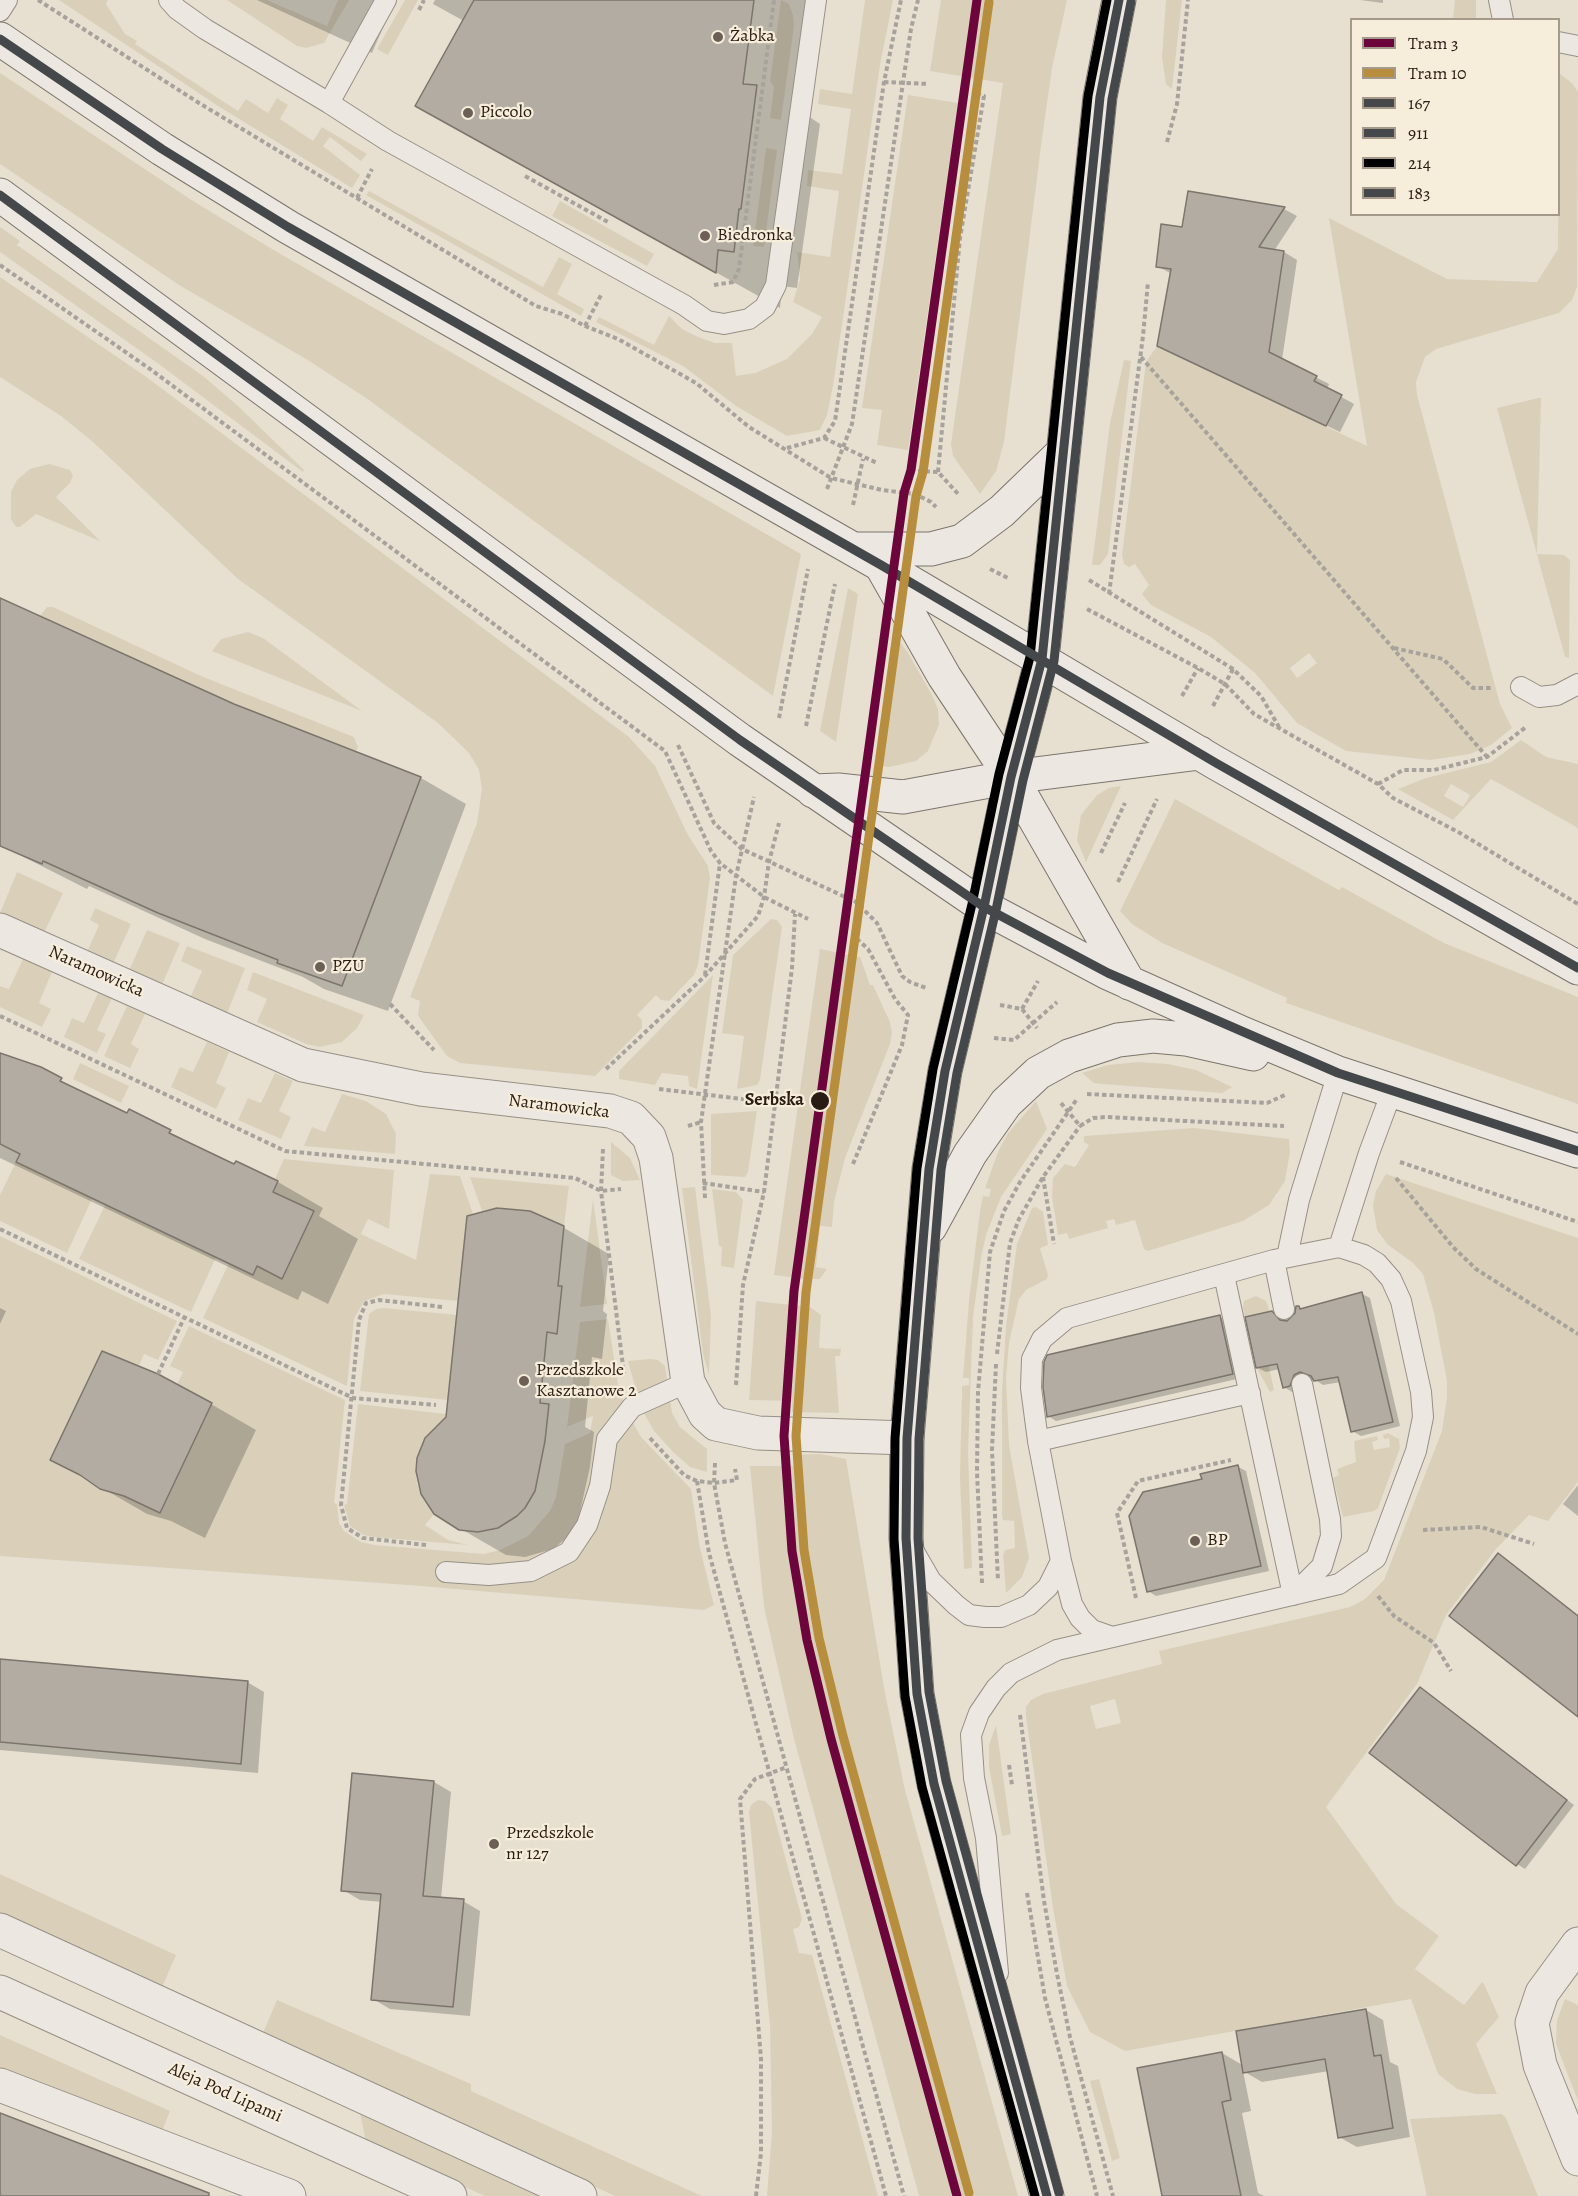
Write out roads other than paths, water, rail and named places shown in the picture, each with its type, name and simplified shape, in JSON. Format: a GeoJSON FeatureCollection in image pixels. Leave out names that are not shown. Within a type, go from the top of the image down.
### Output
{"type":"FeatureCollection","features":[{"type":"Feature","properties":{"kind":"street"},"geometry":{"type":"LineString","coordinates":[[1047,2196],[934,1784],[917,1694],[906,1538],[907,1438],[930,1169],[945,1071],[984,907],[1011,777],[1042,659],[1061,454],[1100,97],[1119,0]]}},
{"type":"Feature","properties":{"kind":"street"},"geometry":{"type":"LineString","coordinates":[[0,39],[162,149],[288,227],[881,565],[1200,753],[1578,968]]}},
{"type":"Feature","properties":{"kind":"street"},"geometry":{"type":"LineString","coordinates":[[0,195],[740,740],[984,907],[1129,983],[1338,1073],[1578,1151]]}},
{"type":"Feature","properties":{"kind":"street"},"geometry":{"type":"LineString","coordinates":[[850,549],[931,549],[962,541],[1002,511],[1061,454]]}},
{"type":"Feature","properties":{"kind":"street"},"geometry":{"type":"LineString","coordinates":[[881,565],[944,676],[1011,777],[1129,983]]}},
{"type":"Feature","properties":{"kind":"street"},"geometry":{"type":"LineString","coordinates":[[813,791],[838,790],[903,797],[1011,777],[1200,753]]}},
{"type":"Feature","properties":{"kind":"street","name":"Naramowicka"},"geometry":{"type":"LineString","coordinates":[[0,930],[303,1065],[421,1089],[610,1112],[631,1118],[649,1137],[656,1158],[688,1382],[705,1414],[716,1424],[735,1430],[784,1436],[907,1438]]}},
{"type":"Feature","properties":{"kind":"street"},"geometry":{"type":"LineString","coordinates":[[925,1236],[970,1154],[1006,1103],[1038,1073],[1069,1056],[1118,1040],[1153,1036],[1186,1039],[1338,1073]]}},
{"type":"Feature","properties":{"kind":"street"},"geometry":{"type":"LineString","coordinates":[[0,1930],[580,2196]]}},
{"type":"Feature","properties":{"kind":"street"},"geometry":{"type":"LineString","coordinates":[[1578,1944],[1542,1993],[1532,2023],[1540,2065],[1578,2159]]}},
{"type":"Feature","properties":{"kind":"street","name":"Aleja Pod Lipami"},"geometry":{"type":"LineString","coordinates":[[0,1992],[450,2196]]}},
{"type":"Feature","properties":{"kind":"street"},"geometry":{"type":"LineString","coordinates":[[224,2092],[229,2035]]}},
{"type":"Feature","properties":{"kind":"street"},"geometry":{"type":"LineString","coordinates":[[0,2085],[289,2196]]}},
{"type":"Feature","properties":{"kind":"lane"},"geometry":{"type":"LineString","coordinates":[[0,11],[7,0]]}},
{"type":"Feature","properties":{"kind":"lane"},"geometry":{"type":"LineString","coordinates":[[169,0],[177,9],[205,29],[388,141],[675,300],[707,321],[724,324],[749,319],[765,307],[776,285],[816,0]]}},
{"type":"Feature","properties":{"kind":"lane"},"geometry":{"type":"LineString","coordinates":[[329,104],[386,0]]}},
{"type":"Feature","properties":{"kind":"lane"},"geometry":{"type":"LineString","coordinates":[[1499,0],[1502,18]]}},
{"type":"Feature","properties":{"kind":"lane"},"geometry":{"type":"LineString","coordinates":[[1560,42],[1578,46]]}},
{"type":"Feature","properties":{"kind":"lane"},"geometry":{"type":"LineString","coordinates":[[1521,687],[1539,697],[1557,695],[1578,684]]}},
{"type":"Feature","properties":{"kind":"lane"},"geometry":{"type":"LineString","coordinates":[[1284,1309],[1281,1259],[1338,1073]]}},
{"type":"Feature","properties":{"kind":"lane"},"geometry":{"type":"LineString","coordinates":[[1339,1247],[1369,1153],[1392,1091]]}},
{"type":"Feature","properties":{"kind":"lane"},"geometry":{"type":"LineString","coordinates":[[1004,2044],[986,1838],[974,1778],[971,1735],[979,1713],[996,1688],[1011,1673],[1057,1650],[1339,1584],[1376,1558],[1422,1430],[1420,1392],[1401,1301],[1391,1279],[1377,1263],[1364,1255],[1339,1247],[1281,1259],[1067,1318],[1042,1339],[1032,1359],[1031,1388],[1038,1441],[1061,1561],[1072,1604],[1080,1618],[1092,1630],[1112,1637]]}},
{"type":"Feature","properties":{"kind":"lane"},"geometry":{"type":"LineString","coordinates":[[1224,1275],[1293,1595]]}},
{"type":"Feature","properties":{"kind":"lane"},"geometry":{"type":"LineString","coordinates":[[446,1572],[489,1575],[531,1571],[568,1552],[587,1525],[600,1486],[607,1439],[632,1407],[688,1382]]}},
{"type":"Feature","properties":{"kind":"lane"},"geometry":{"type":"LineString","coordinates":[[1293,1595],[1322,1566],[1331,1536],[1330,1519],[1302,1384]]}},
{"type":"Feature","properties":{"kind":"lane"},"geometry":{"type":"LineString","coordinates":[[1038,1441],[1250,1393]]}},
{"type":"Feature","properties":{"kind":"lane"},"geometry":{"type":"LineString","coordinates":[[906,1538],[931,1581],[969,1615],[1001,1617],[1029,1605],[1048,1587],[1061,1561]]}},
{"type":"Feature","properties":{"kind":"tram line","name":"3"},"geometry":{"type":"LineString","coordinates":[[957,2196],[831,1739],[807,1640],[792,1551],[784,1436],[794,1291],[904,493],[911,470],[977,0]]}},
{"type":"Feature","properties":{"kind":"tram line","name":"10"},"geometry":{"type":"LineString","coordinates":[[969,2193],[843,1736],[819,1638],[804,1550],[796,1436],[806,1292],[916,496],[923,472],[989,2]]}},
{"type":"Feature","properties":{"kind":"place","name":"Żabka"},"geometry":{"type":"Point","coordinates":[718,37]}},
{"type":"Feature","properties":{"kind":"place","name":"Piccolo"},"geometry":{"type":"Point","coordinates":[468,113]}},
{"type":"Feature","properties":{"kind":"place","name":"Biedronka"},"geometry":{"type":"Point","coordinates":[705,236]}},
{"type":"Feature","properties":{"kind":"place","name":"PZU"},"geometry":{"type":"Point","coordinates":[320,967]}},
{"type":"Feature","properties":{"kind":"place","name":"Serbska"},"geometry":{"type":"Point","coordinates":[820,1101]}},
{"type":"Feature","properties":{"kind":"place","name":"Przedszkole Kasztanowe 2"},"geometry":{"type":"Point","coordinates":[524,1381]}},
{"type":"Feature","properties":{"kind":"place","name":"BP"},"geometry":{"type":"Point","coordinates":[1195,1541]}},
{"type":"Feature","properties":{"kind":"place","name":"Przedszkole nr 127"},"geometry":{"type":"Point","coordinates":[494,1844]}}]}
